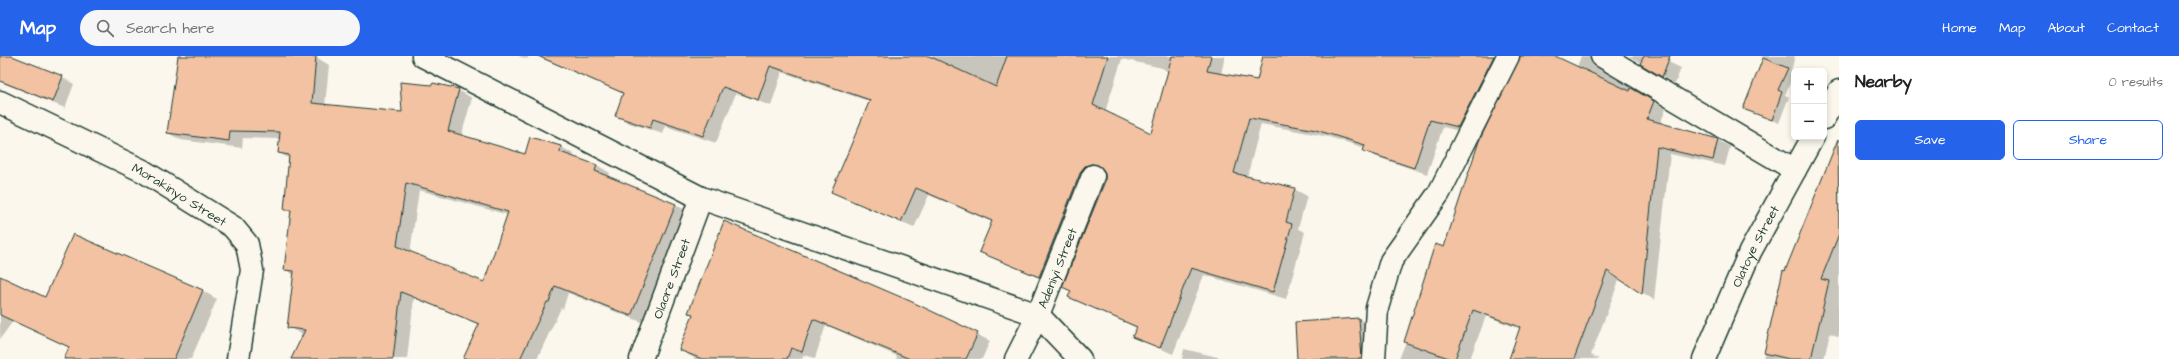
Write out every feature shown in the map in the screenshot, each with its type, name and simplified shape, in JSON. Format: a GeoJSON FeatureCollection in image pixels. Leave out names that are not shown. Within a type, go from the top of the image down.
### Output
{"type":"FeatureCollection","features":[{"type":"Feature","properties":{"kind":"street"},"geometry":{"type":"LineString","coordinates":[[424,56],[701,198],[1038,315],[1080,359]]}},
{"type":"Feature","properties":{"kind":"street"},"geometry":{"type":"LineString","coordinates":[[1374,359],[1376,308],[1392,260],[1439,193],[1508,56]]}},
{"type":"Feature","properties":{"kind":"street"},"geometry":{"type":"LineString","coordinates":[[1602,56],[1795,170]]}},
{"type":"Feature","properties":{"kind":"street"},"geometry":{"type":"LineString","coordinates":[[1827,113],[1839,91]]}},
{"type":"Feature","properties":{"kind":"street","name":"Morakinyo Street"},"geometry":{"type":"LineString","coordinates":[[0,102],[143,171],[233,227],[247,244],[252,270],[238,359]]}},
{"type":"Feature","properties":{"kind":"street","name":"Olatoye Street"},"geometry":{"type":"LineString","coordinates":[[1704,359],[1750,252],[1811,140]]}},
{"type":"Feature","properties":{"kind":"street","name":"Adeniyi Street"},"geometry":{"type":"LineString","coordinates":[[1016,359],[1038,315],[1093,176]]}},
{"type":"Feature","properties":{"kind":"street","name":"Olaore Street"},"geometry":{"type":"LineString","coordinates":[[641,359],[701,198]]}},
{"type":"Feature","properties":{"kind":"building"},"geometry":{"type":"Polygon","coordinates":[[[0,56],[12,56],[63,76],[53,102],[0,81],[0,56]]]}},
{"type":"Feature","properties":{"kind":"building"},"geometry":{"type":"Polygon","coordinates":[[[178,56],[316,56],[312,103],[402,112],[400,82],[432,85],[433,83],[459,89],[448,131],[525,154],[530,137],[561,146],[560,152],[597,165],[595,171],[676,204],[631,316],[555,286],[549,302],[547,302],[520,359],[463,359],[479,324],[401,292],[393,359],[291,359],[305,330],[287,328],[294,271],[284,270],[291,210],[284,210],[289,155],[278,153],[280,132],[230,131],[229,141],[167,133],[178,56]],[[406,183],[397,246],[484,282],[508,212],[406,183]]]}},
{"type":"Feature","properties":{"kind":"building"},"geometry":{"type":"Polygon","coordinates":[[[538,56],[929,56],[996,87],[1007,56],[1108,56],[1093,105],[1151,133],[1172,56],[1211,56],[1207,71],[1257,80],[1263,56],[1494,56],[1458,127],[1430,120],[1414,168],[1363,151],[1365,145],[1316,130],[1249,118],[1234,173],[1295,188],[1286,222],[1292,224],[1273,292],[1191,268],[1160,348],[1132,337],[1137,327],[1068,297],[1071,291],[1062,287],[1105,181],[1105,174],[1098,165],[1091,164],[1085,166],[1081,171],[1039,277],[979,252],[992,221],[916,188],[901,222],[831,192],[870,100],[770,66],[758,100],[723,87],[703,136],[653,119],[650,128],[615,116],[623,93],[538,56]]]}},
{"type":"Feature","properties":{"kind":"building"},"geometry":{"type":"Polygon","coordinates":[[[1520,56],[1555,56],[1630,91],[1631,88],[1654,101],[1647,119],[1718,139],[1713,160],[1657,147],[1642,294],[1607,271],[1574,359],[1509,359],[1520,327],[1473,310],[1455,359],[1451,359],[1404,342],[1435,244],[1444,247],[1479,141],[1520,56]]]}},
{"type":"Feature","properties":{"kind":"building"},"geometry":{"type":"Polygon","coordinates":[[[1644,56],[1670,56],[1662,77],[1640,64],[1644,56]]]}},
{"type":"Feature","properties":{"kind":"building"},"geometry":{"type":"Polygon","coordinates":[[[1763,58],[1788,68],[1778,90],[1782,92],[1772,120],[1743,109],[1763,58]]]}},
{"type":"Feature","properties":{"kind":"building"},"geometry":{"type":"Polygon","coordinates":[[[1838,139],[1839,234],[1821,279],[1829,281],[1811,359],[1789,359],[1764,353],[1783,270],[1785,271],[1838,139]]]}},
{"type":"Feature","properties":{"kind":"building"},"geometry":{"type":"Polygon","coordinates":[[[724,221],[910,301],[978,333],[966,359],[910,359],[813,319],[802,352],[791,348],[787,359],[702,359],[679,350],[693,314],[688,313],[724,221]]]}},
{"type":"Feature","properties":{"kind":"building"},"geometry":{"type":"Polygon","coordinates":[[[73,234],[203,290],[174,359],[64,359],[69,347],[0,315],[0,276],[45,297],[73,234]]]}},
{"type":"Feature","properties":{"kind":"building"},"geometry":{"type":"Polygon","coordinates":[[[1359,318],[1362,359],[1297,359],[1295,322],[1359,318]]]}}]}
